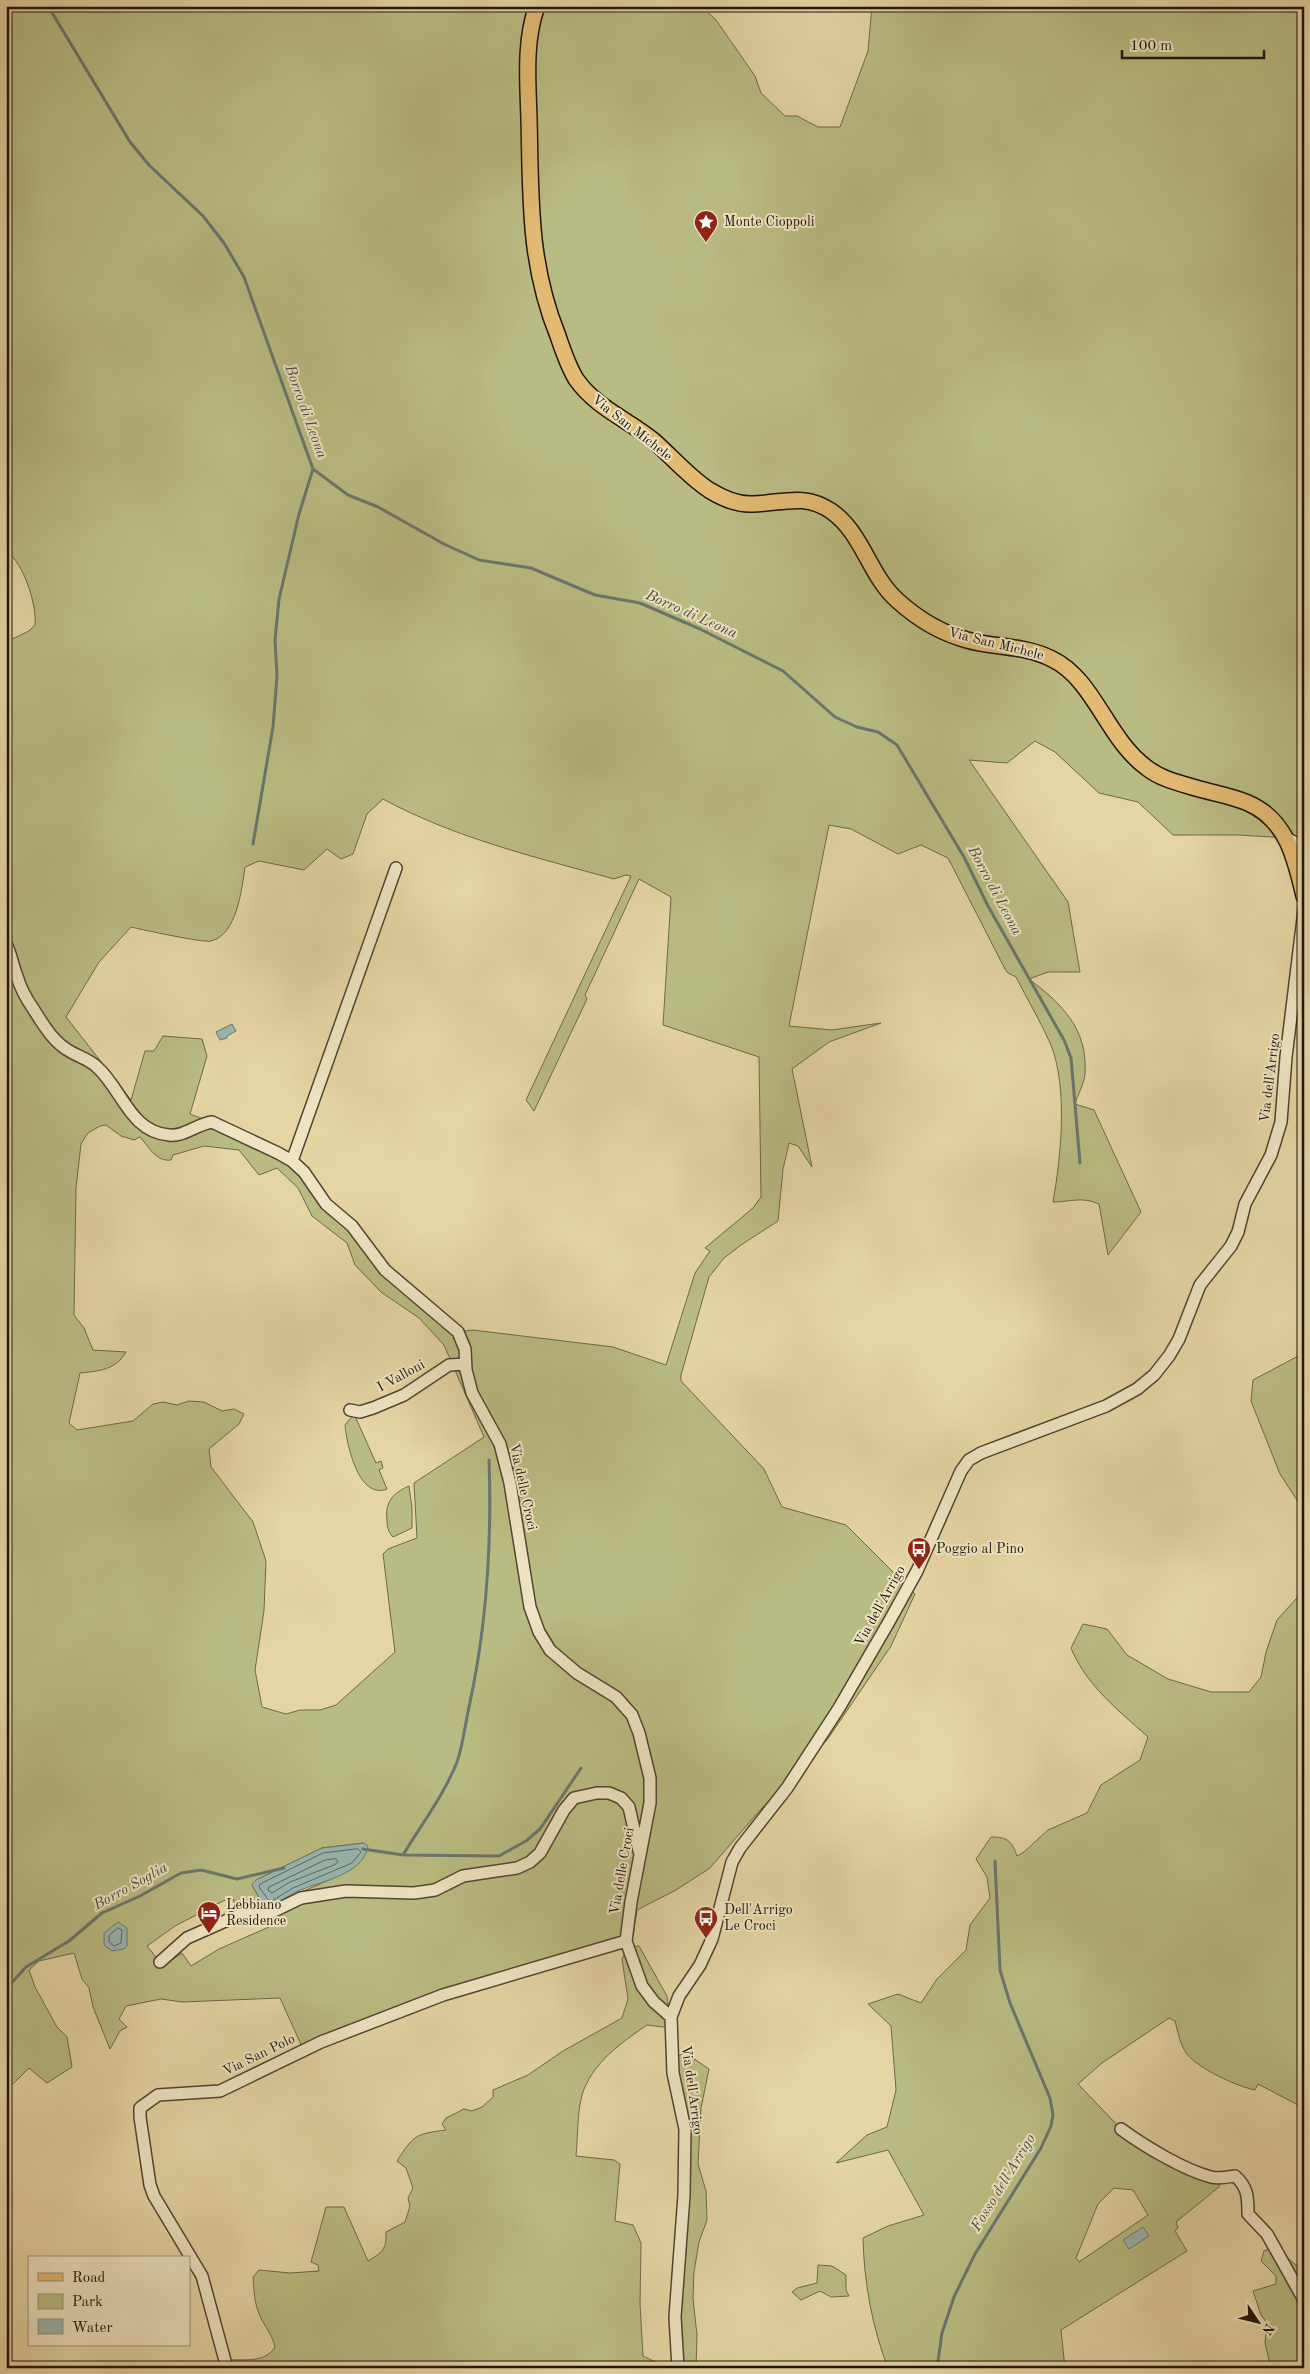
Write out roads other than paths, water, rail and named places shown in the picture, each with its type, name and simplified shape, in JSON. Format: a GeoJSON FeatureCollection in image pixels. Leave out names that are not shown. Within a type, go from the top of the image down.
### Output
{"type":"FeatureCollection","features":[{"type":"Feature","properties":{"kind":"main road","name":"Via San Michele"},"geometry":{"type":"LineString","coordinates":[[537,6],[529,62],[533,248],[546,308],[576,379],[602,406],[651,439],[708,489],[725,498],[754,504],[788,499],[810,502],[828,509],[844,521],[856,537],[877,578],[895,600],[921,620],[968,640],[1023,648],[1052,659],[1068,670],[1091,694],[1122,746],[1150,771],[1170,780],[1248,803],[1278,826],[1287,838],[1294,853],[1304,896]]}},
{"type":"Feature","properties":{"kind":"street"},"geometry":{"type":"LineString","coordinates":[[1287,838],[1304,848]]}},
{"type":"Feature","properties":{"kind":"street"},"geometry":{"type":"LineString","coordinates":[[292,1161],[396,868]]}},
{"type":"Feature","properties":{"kind":"street","name":"Via dell'Arrigo"},"geometry":{"type":"LineString","coordinates":[[678,2368],[675,2317],[684,2196],[685,2129],[673,2072],[671,2017],[679,1996],[700,1965],[712,1939],[732,1862],[740,1848],[787,1788],[839,1708],[912,1581],[961,1471],[969,1460],[1106,1406],[1137,1389],[1154,1375],[1179,1339],[1200,1285],[1231,1246],[1238,1232],[1245,1204],[1271,1154],[1281,1122],[1286,1057],[1304,910]]}},
{"type":"Feature","properties":{"kind":"street","name":"Via delle Croci"},"geometry":{"type":"LineString","coordinates":[[6,944],[17,978],[32,1008],[49,1032],[65,1048],[99,1068],[131,1114],[141,1123],[170,1136],[182,1134],[202,1124],[212,1122],[292,1161],[304,1172],[326,1204],[352,1226],[385,1270],[458,1332],[465,1349],[465,1364],[472,1392],[500,1444],[510,1483],[530,1607],[539,1632],[550,1650],[577,1673],[616,1697],[632,1715],[639,1734],[650,1778],[650,1803],[626,1941],[642,1986],[654,2002],[671,2017]]}},
{"type":"Feature","properties":{"kind":"street","name":"I Valloni"},"geometry":{"type":"LineString","coordinates":[[350,1410],[360,1412],[374,1408],[404,1395],[449,1365],[465,1364]]}},
{"type":"Feature","properties":{"kind":"street"},"geometry":{"type":"LineString","coordinates":[[160,1962],[187,1938],[240,1915],[272,1912],[301,1898],[346,1891],[414,1893],[434,1890],[462,1876],[517,1868],[530,1862],[540,1853],[564,1810],[574,1798],[597,1793],[609,1793],[621,1798],[629,1807],[640,1855]]}},
{"type":"Feature","properties":{"kind":"street","name":"Via San Polo"},"geometry":{"type":"LineString","coordinates":[[227,2368],[202,2276],[154,2196],[150,2185],[140,2108],[158,2095],[220,2091],[321,2042],[443,1995],[626,1941]]}},
{"type":"Feature","properties":{"kind":"street"},"geometry":{"type":"LineString","coordinates":[[1121,2129],[1142,2144],[1188,2168],[1213,2178],[1235,2176],[1243,2183],[1247,2195],[1248,2214],[1271,2240],[1304,2300]]}},
{"type":"Feature","properties":{"kind":"water"},"geometry":{"type":"Polygon","coordinates":[[[232,1024],[236,1031],[227,1036],[227,1038],[220,1040],[216,1032],[232,1024]]]}},
{"type":"Feature","properties":{"kind":"water"},"geometry":{"type":"Polygon","coordinates":[[[364,1843],[368,1846],[364,1856],[349,1871],[296,1892],[269,1908],[264,1906],[253,1887],[252,1884],[256,1880],[322,1848],[364,1843]]]}},
{"type":"Feature","properties":{"kind":"water"},"geometry":{"type":"Polygon","coordinates":[[[118,1922],[127,1928],[127,1946],[124,1949],[112,1951],[104,1945],[104,1933],[118,1922]]]}},
{"type":"Feature","properties":{"kind":"water"},"geometry":{"type":"Polygon","coordinates":[[[1143,2227],[1149,2236],[1129,2249],[1123,2240],[1143,2227]]]}},
{"type":"Feature","properties":{"kind":"waterway","name":"Borro di Leona"},"geometry":{"type":"LineString","coordinates":[[48,6],[130,142],[149,165],[203,216],[224,243],[244,277],[313,469],[348,495],[378,507],[444,544],[479,560],[531,568],[595,595],[640,603],[700,629],[783,671],[835,717],[857,727],[878,732],[897,745],[964,857],[988,906],[1064,1040],[1071,1058],[1080,1163]]}},
{"type":"Feature","properties":{"kind":"waterway"},"geometry":{"type":"LineString","coordinates":[[253,844],[273,727],[277,676],[275,640],[279,599],[299,514],[313,469]]}},
{"type":"Feature","properties":{"kind":"waterway"},"geometry":{"type":"LineString","coordinates":[[403,1855],[446,1786],[457,1762],[462,1742],[480,1646],[487,1584],[490,1522],[489,1460]]}},
{"type":"Feature","properties":{"kind":"waterway"},"geometry":{"type":"LineString","coordinates":[[363,1849],[403,1855],[499,1856],[526,1841],[540,1829],[581,1768]]}},
{"type":"Feature","properties":{"kind":"waterway","name":"Fosso dell'Arrigo"},"geometry":{"type":"LineString","coordinates":[[937,2368],[942,2333],[954,2297],[975,2254],[1041,2148],[1051,2126],[1053,2115],[1050,2098],[1010,2003],[1000,1970],[995,1861]]}},
{"type":"Feature","properties":{"kind":"waterway","name":"Borro Soglia"},"geometry":{"type":"LineString","coordinates":[[6,1989],[26,1967],[69,1941],[102,1913],[140,1896],[181,1873],[201,1870],[237,1879],[284,1868]]}},
{"type":"Feature","properties":{"kind":"place","name":"Monte Cioppoli"},"geometry":{"type":"Point","coordinates":[706,243]}},
{"type":"Feature","properties":{"kind":"place","name":"Poggio al Pino"},"geometry":{"type":"Point","coordinates":[919,1570]}},
{"type":"Feature","properties":{"kind":"place","name":"Lebbiano Residence"},"geometry":{"type":"Point","coordinates":[209,1934]}},
{"type":"Feature","properties":{"kind":"place","name":"Dell'Arrigo Le Croci"},"geometry":{"type":"Point","coordinates":[706,1939]}}]}
